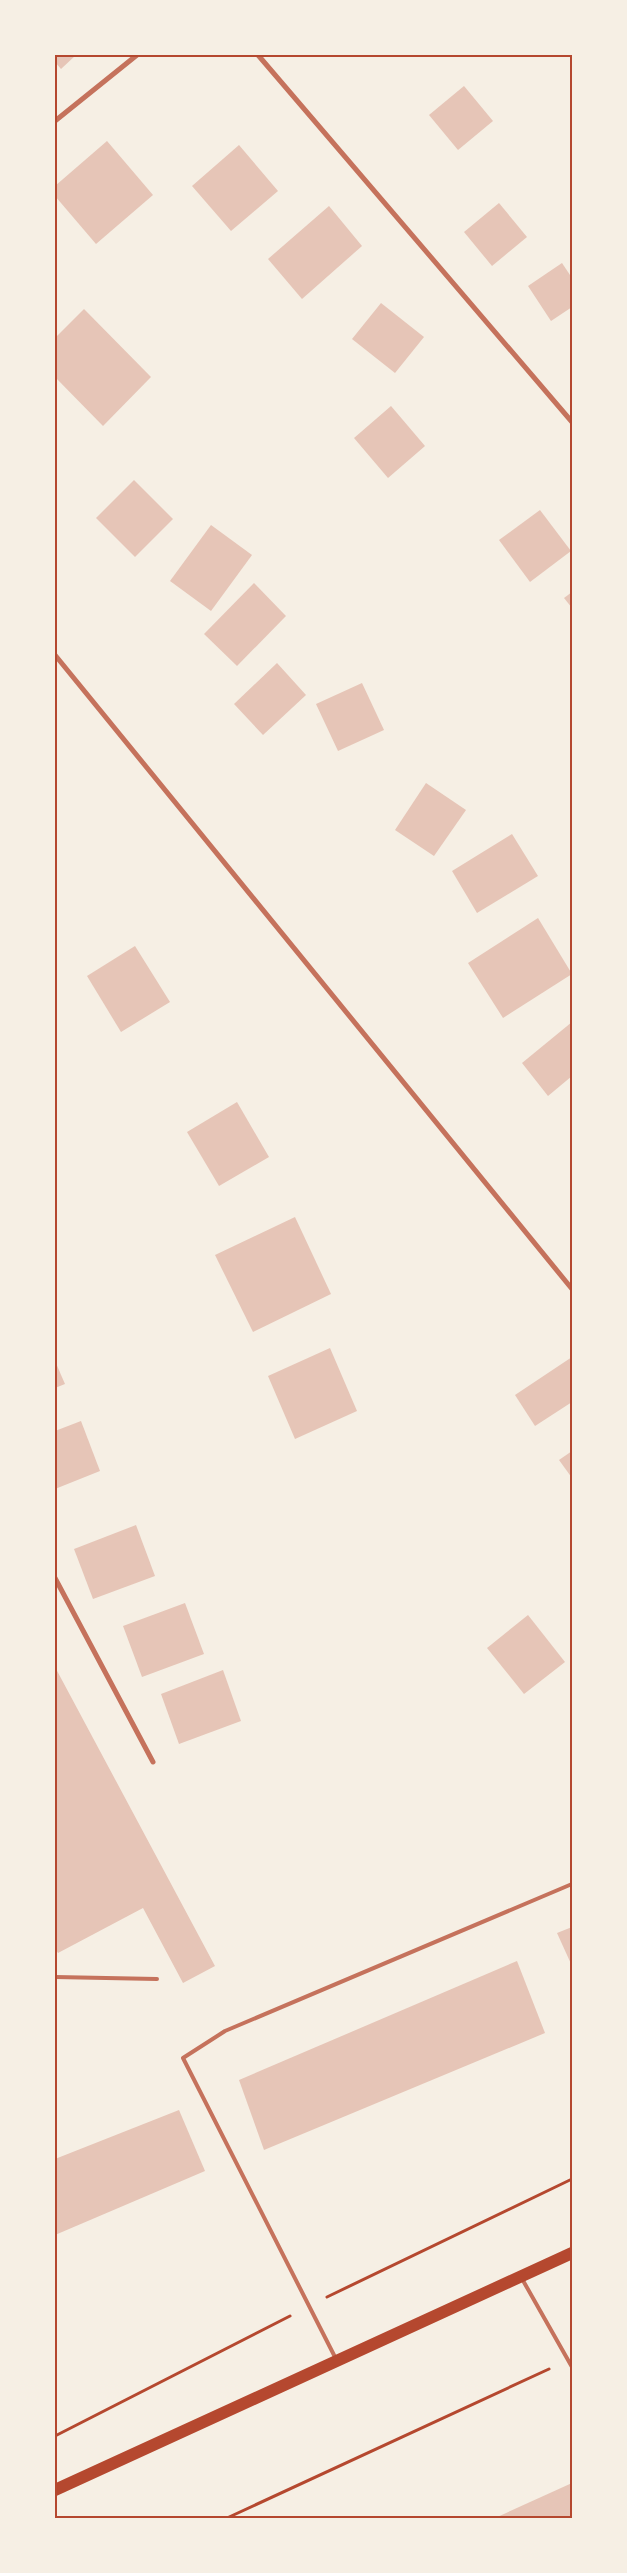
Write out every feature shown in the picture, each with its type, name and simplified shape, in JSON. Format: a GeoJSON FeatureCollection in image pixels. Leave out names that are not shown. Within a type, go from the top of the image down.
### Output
{"type":"FeatureCollection","features":[{"type":"Feature","properties":{"kind":"main road"},"geometry":{"type":"LineString","coordinates":[[55,2490],[572,2253]]}},
{"type":"Feature","properties":{"kind":"street"},"geometry":{"type":"LineString","coordinates":[[55,121],[138,55]]}},
{"type":"Feature","properties":{"kind":"street"},"geometry":{"type":"LineString","coordinates":[[258,55],[572,422]]}},
{"type":"Feature","properties":{"kind":"street"},"geometry":{"type":"LineString","coordinates":[[55,655],[572,1289]]}},
{"type":"Feature","properties":{"kind":"street"},"geometry":{"type":"LineString","coordinates":[[55,1578],[153,1762]]}},
{"type":"Feature","properties":{"kind":"lane"},"geometry":{"type":"LineString","coordinates":[[337,2360],[183,2058],[225,2031],[572,1884]]}},
{"type":"Feature","properties":{"kind":"lane"},"geometry":{"type":"LineString","coordinates":[[55,1977],[157,1979]]}},
{"type":"Feature","properties":{"kind":"lane"},"geometry":{"type":"LineString","coordinates":[[521,2276],[572,2367]]}},
{"type":"Feature","properties":{"kind":"path"},"geometry":{"type":"LineString","coordinates":[[55,2436],[309,2306],[572,2179]]}},
{"type":"Feature","properties":{"kind":"path"},"geometry":{"type":"LineString","coordinates":[[227,2518],[569,2360]]}},
{"type":"Feature","properties":{"kind":"building"},"geometry":{"type":"Polygon","coordinates":[[[55,55],[76,55],[61,69],[55,62],[55,55]]]}},
{"type":"Feature","properties":{"kind":"building"},"geometry":{"type":"Polygon","coordinates":[[[464,86],[493,121],[458,150],[429,115],[464,86]]]}},
{"type":"Feature","properties":{"kind":"building"},"geometry":{"type":"Polygon","coordinates":[[[107,141],[153,195],[96,244],[55,196],[55,186],[107,141]]]}},
{"type":"Feature","properties":{"kind":"building"},"geometry":{"type":"Polygon","coordinates":[[[239,145],[278,191],[231,231],[192,186],[239,145]]]}},
{"type":"Feature","properties":{"kind":"building"},"geometry":{"type":"Polygon","coordinates":[[[499,203],[527,237],[492,266],[464,232],[499,203]]]}},
{"type":"Feature","properties":{"kind":"building"},"geometry":{"type":"Polygon","coordinates":[[[329,206],[362,246],[302,299],[268,259],[329,206]]]}},
{"type":"Feature","properties":{"kind":"building"},"geometry":{"type":"Polygon","coordinates":[[[562,263],[572,278],[572,307],[551,321],[528,286],[562,263]]]}},
{"type":"Feature","properties":{"kind":"building"},"geometry":{"type":"Polygon","coordinates":[[[381,303],[424,337],[395,373],[352,339],[381,303]]]}},
{"type":"Feature","properties":{"kind":"building"},"geometry":{"type":"Polygon","coordinates":[[[84,309],[151,377],[103,426],[55,377],[55,338],[84,309]]]}},
{"type":"Feature","properties":{"kind":"building"},"geometry":{"type":"Polygon","coordinates":[[[391,406],[425,446],[388,478],[354,438],[391,406]]]}},
{"type":"Feature","properties":{"kind":"building"},"geometry":{"type":"Polygon","coordinates":[[[134,480],[173,519],[135,557],[96,518],[134,480]]]}},
{"type":"Feature","properties":{"kind":"building"},"geometry":{"type":"Polygon","coordinates":[[[540,510],[571,551],[530,582],[499,540],[540,510]]]}},
{"type":"Feature","properties":{"kind":"building"},"geometry":{"type":"Polygon","coordinates":[[[211,525],[252,555],[211,611],[170,581],[211,525]]]}},
{"type":"Feature","properties":{"kind":"building"},"geometry":{"type":"Polygon","coordinates":[[[254,583],[286,616],[237,666],[204,634],[254,583]]]}},
{"type":"Feature","properties":{"kind":"building"},"geometry":{"type":"Polygon","coordinates":[[[572,592],[572,608],[564,598],[572,592]]]}},
{"type":"Feature","properties":{"kind":"building"},"geometry":{"type":"Polygon","coordinates":[[[277,663],[306,695],[263,735],[234,704],[277,663]]]}},
{"type":"Feature","properties":{"kind":"building"},"geometry":{"type":"Polygon","coordinates":[[[362,683],[384,730],[338,751],[316,704],[362,683]]]}},
{"type":"Feature","properties":{"kind":"building"},"geometry":{"type":"Polygon","coordinates":[[[426,783],[466,810],[434,856],[395,830],[426,783]]]}},
{"type":"Feature","properties":{"kind":"building"},"geometry":{"type":"Polygon","coordinates":[[[512,834],[538,876],[477,913],[452,871],[512,834]]]}},
{"type":"Feature","properties":{"kind":"building"},"geometry":{"type":"Polygon","coordinates":[[[538,918],[572,974],[503,1018],[468,963],[538,918]]]}},
{"type":"Feature","properties":{"kind":"building"},"geometry":{"type":"Polygon","coordinates":[[[135,946],[170,1002],[121,1032],[87,976],[135,946]]]}},
{"type":"Feature","properties":{"kind":"building"},"geometry":{"type":"Polygon","coordinates":[[[572,1022],[572,1076],[548,1096],[522,1063],[572,1022]]]}},
{"type":"Feature","properties":{"kind":"building"},"geometry":{"type":"Polygon","coordinates":[[[237,1102],[269,1157],[219,1186],[187,1132],[237,1102]]]}},
{"type":"Feature","properties":{"kind":"building"},"geometry":{"type":"Polygon","coordinates":[[[295,1217],[331,1294],[253,1332],[215,1255],[295,1217]]]}},
{"type":"Feature","properties":{"kind":"building"},"geometry":{"type":"Polygon","coordinates":[[[330,1348],[357,1411],[295,1439],[268,1376],[330,1348]]]}},
{"type":"Feature","properties":{"kind":"building"},"geometry":{"type":"Polygon","coordinates":[[[572,1357],[572,1402],[535,1426],[515,1395],[572,1357]]]}},
{"type":"Feature","properties":{"kind":"building"},"geometry":{"type":"Polygon","coordinates":[[[55,1361],[65,1384],[55,1388],[55,1361]]]}},
{"type":"Feature","properties":{"kind":"building"},"geometry":{"type":"Polygon","coordinates":[[[81,1421],[100,1471],[55,1489],[55,1431],[81,1421]]]}},
{"type":"Feature","properties":{"kind":"building"},"geometry":{"type":"Polygon","coordinates":[[[572,1451],[572,1478],[559,1460],[572,1451]]]}},
{"type":"Feature","properties":{"kind":"building"},"geometry":{"type":"Polygon","coordinates":[[[136,1525],[155,1576],[93,1599],[74,1549],[136,1525]]]}},
{"type":"Feature","properties":{"kind":"building"},"geometry":{"type":"Polygon","coordinates":[[[185,1603],[204,1654],[142,1677],[123,1626],[185,1603]]]}},
{"type":"Feature","properties":{"kind":"building"},"geometry":{"type":"Polygon","coordinates":[[[528,1615],[565,1662],[524,1694],[487,1648],[528,1615]]]}},
{"type":"Feature","properties":{"kind":"building"},"geometry":{"type":"Polygon","coordinates":[[[55,1667],[215,1966],[183,1983],[143,1908],[58,1953],[55,1948],[55,1667]]]}},
{"type":"Feature","properties":{"kind":"building"},"geometry":{"type":"Polygon","coordinates":[[[223,1670],[241,1721],[179,1744],[161,1694],[223,1670]]]}},
{"type":"Feature","properties":{"kind":"building"},"geometry":{"type":"Polygon","coordinates":[[[572,1927],[572,1966],[557,1933],[572,1927]]]}},
{"type":"Feature","properties":{"kind":"building"},"geometry":{"type":"Polygon","coordinates":[[[517,1961],[545,2033],[264,2150],[239,2080],[517,1961]]]}},
{"type":"Feature","properties":{"kind":"building"},"geometry":{"type":"Polygon","coordinates":[[[179,2110],[205,2171],[55,2235],[55,2159],[179,2110]]]}},
{"type":"Feature","properties":{"kind":"building"},"geometry":{"type":"Polygon","coordinates":[[[572,2483],[572,2518],[495,2518],[572,2483]]]}}]}
